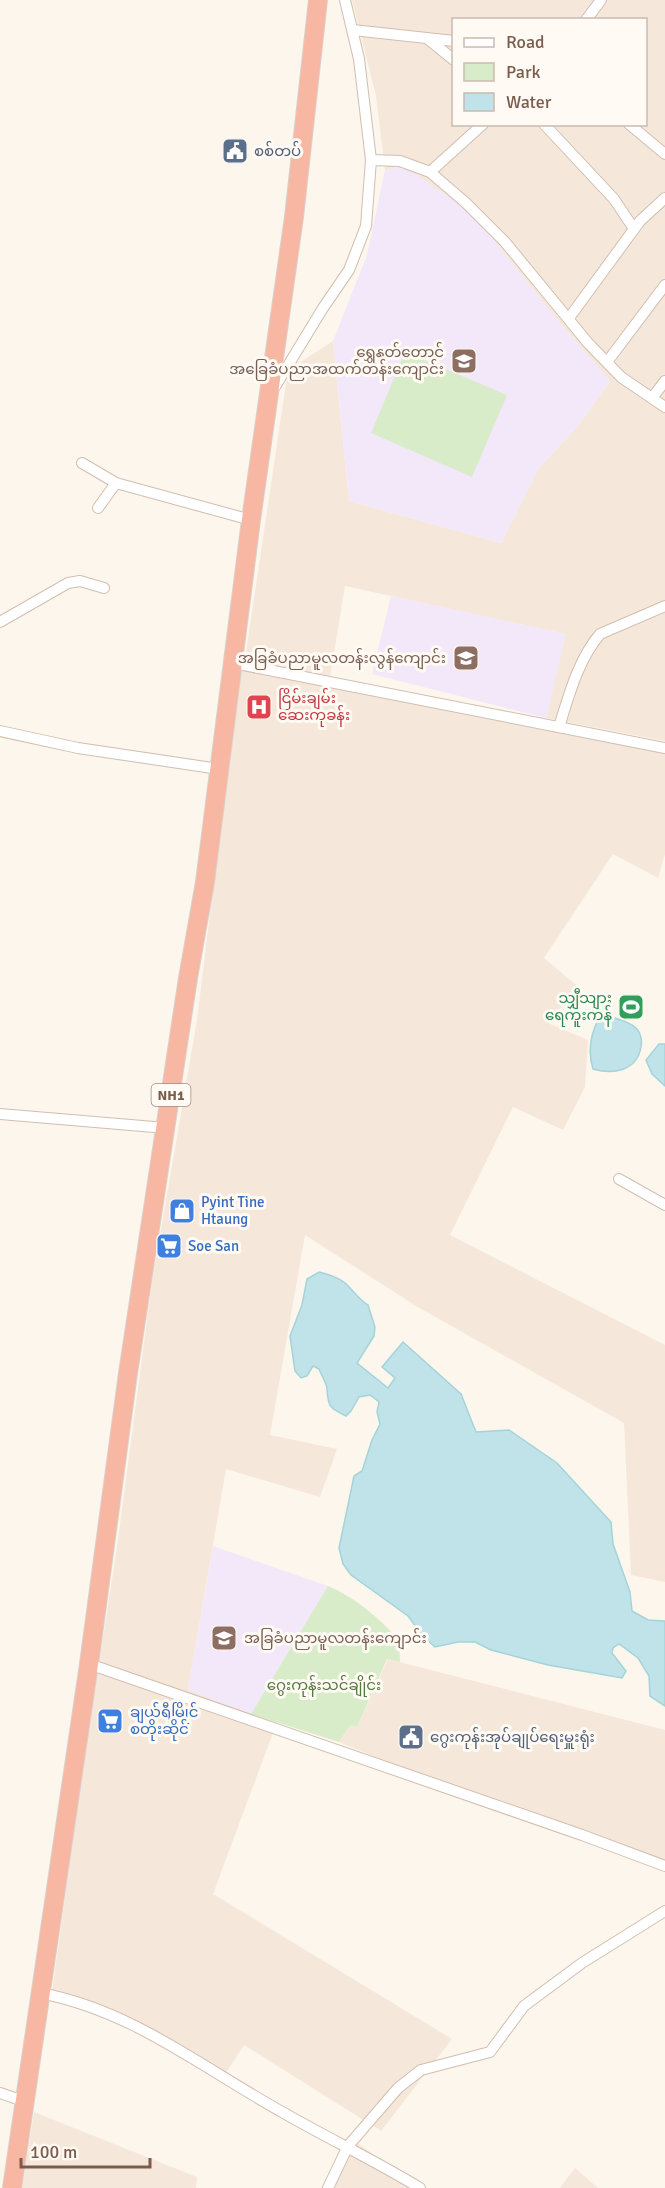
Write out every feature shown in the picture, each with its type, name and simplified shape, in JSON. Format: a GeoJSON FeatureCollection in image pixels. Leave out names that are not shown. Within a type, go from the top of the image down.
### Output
{"type":"FeatureCollection","features":[{"type":"Feature","properties":{"kind":"highway","name":"NH1"},"geometry":{"type":"LineString","coordinates":[[12,2188],[128,1373],[188,978],[205,882],[250,520],[270,395],[294,217],[318,0]]}},
{"type":"Feature","properties":{"kind":"street"},"geometry":{"type":"LineString","coordinates":[[270,395],[349,270],[366,226],[371,160],[359,59],[345,0]]}},
{"type":"Feature","properties":{"kind":"street"},"geometry":{"type":"LineString","coordinates":[[588,18],[601,0]]}},
{"type":"Feature","properties":{"kind":"street"},"geometry":{"type":"LineString","coordinates":[[353,30],[452,41]]}},
{"type":"Feature","properties":{"kind":"street"},"geometry":{"type":"LineString","coordinates":[[426,38],[452,59]]}},
{"type":"Feature","properties":{"kind":"street"},"geometry":{"type":"LineString","coordinates":[[430,172],[481,126]]}},
{"type":"Feature","properties":{"kind":"street"},"geometry":{"type":"LineString","coordinates":[[546,126],[614,199],[634,229]]}},
{"type":"Feature","properties":{"kind":"street"},"geometry":{"type":"LineString","coordinates":[[631,126],[665,154]]}},
{"type":"Feature","properties":{"kind":"street"},"geometry":{"type":"LineString","coordinates":[[371,160],[400,161],[430,172],[466,202],[505,242],[588,343],[621,377],[665,407]]}},
{"type":"Feature","properties":{"kind":"street"},"geometry":{"type":"LineString","coordinates":[[569,318],[640,221],[665,198]]}},
{"type":"Feature","properties":{"kind":"street"},"geometry":{"type":"LineString","coordinates":[[607,362],[665,285]]}},
{"type":"Feature","properties":{"kind":"street"},"geometry":{"type":"LineString","coordinates":[[652,398],[665,381]]}},
{"type":"Feature","properties":{"kind":"street"},"geometry":{"type":"LineString","coordinates":[[82,464],[116,483],[250,520]]}},
{"type":"Feature","properties":{"kind":"street"},"geometry":{"type":"LineString","coordinates":[[98,508],[116,483]]}},
{"type":"Feature","properties":{"kind":"street"},"geometry":{"type":"LineString","coordinates":[[0,622],[68,584],[80,581],[104,588]]}},
{"type":"Feature","properties":{"kind":"street"},"geometry":{"type":"LineString","coordinates":[[559,727],[582,663],[592,643],[600,634],[665,606]]}},
{"type":"Feature","properties":{"kind":"street"},"geometry":{"type":"LineString","coordinates":[[233,663],[665,748]]}},
{"type":"Feature","properties":{"kind":"street"},"geometry":{"type":"LineString","coordinates":[[0,731],[78,748],[219,769]]}},
{"type":"Feature","properties":{"kind":"street"},"geometry":{"type":"LineString","coordinates":[[0,1114],[166,1128]]}},
{"type":"Feature","properties":{"kind":"street"},"geometry":{"type":"LineString","coordinates":[[619,1179],[665,1205]]}},
{"type":"Feature","properties":{"kind":"street"},"geometry":{"type":"LineString","coordinates":[[88,1664],[582,1835],[665,1866]]}},
{"type":"Feature","properties":{"kind":"street"},"geometry":{"type":"LineString","coordinates":[[328,2188],[348,2146],[398,2088],[422,2070],[490,2052],[524,2006],[582,1963],[665,1911]]}},
{"type":"Feature","properties":{"kind":"street"},"geometry":{"type":"LineString","coordinates":[[40,1993],[63,1997],[127,2020],[284,2113],[348,2146],[420,2188]]}},
{"type":"Feature","properties":{"kind":"street"},"geometry":{"type":"LineString","coordinates":[[0,2093],[26,2102]]}},
{"type":"Feature","properties":{"kind":"shaded area"},"geometry":{"type":"Polygon","coordinates":[[[352,0],[665,0],[665,741],[546,718],[565,634],[345,586],[330,677],[245,659],[288,370],[333,341],[349,501],[501,543],[539,468],[578,426],[610,381],[559,322],[483,227],[403,166],[385,170],[376,96],[352,0]]]}},
{"type":"Feature","properties":{"kind":"shaded area","name":"ရွှေနတ်တောင် အခြေခံပညာအထက်တန်းကျောင်း"},"geometry":{"type":"Polygon","coordinates":[[[403,166],[457,202],[483,227],[559,322],[610,381],[578,426],[539,468],[501,543],[349,501],[333,341],[367,255],[385,170],[403,166]]]}},
{"type":"Feature","properties":{"kind":"shaded area"},"geometry":{"type":"Polygon","coordinates":[[[391,596],[566,634],[546,718],[372,674],[391,596]]]}},
{"type":"Feature","properties":{"kind":"shaded area"},"geometry":{"type":"Polygon","coordinates":[[[240,667],[665,754],[665,854],[658,878],[613,854],[544,958],[576,985],[550,1024],[588,1040],[585,1087],[563,1130],[513,1107],[450,1235],[665,1345],[665,1582],[631,1575],[624,1423],[416,1306],[305,1235],[270,1435],[337,1449],[320,1497],[226,1469],[188,1690],[277,1722],[213,1894],[452,2039],[381,2131],[244,2045],[226,2073],[52,1992],[81,1780],[117,1547],[152,1282],[197,1020],[240,667]]]}},
{"type":"Feature","properties":{"kind":"shaded area"},"geometry":{"type":"Polygon","coordinates":[[[213,1546],[328,1586],[251,1714],[188,1690],[213,1546]]]}},
{"type":"Feature","properties":{"kind":"shaded area"},"geometry":{"type":"Polygon","coordinates":[[[388,1659],[665,1730],[665,1869],[543,1826],[339,1742],[350,1725],[357,1727],[388,1659]]]}},
{"type":"Feature","properties":{"kind":"shaded area"},"geometry":{"type":"Polygon","coordinates":[[[34,2112],[197,2177],[196,2188],[22,2188],[34,2112]]]}},
{"type":"Feature","properties":{"kind":"shaded area"},"geometry":{"type":"Polygon","coordinates":[[[352,2139],[419,2188],[325,2188],[352,2139]]]}},
{"type":"Feature","properties":{"kind":"shaded area"},"geometry":{"type":"Polygon","coordinates":[[[575,2168],[598,2188],[560,2188],[575,2168]]]}},
{"type":"Feature","properties":{"kind":"green space"},"geometry":{"type":"Polygon","coordinates":[[[405,352],[507,395],[472,477],[371,433],[405,352]]]}},
{"type":"Feature","properties":{"kind":"green space","name":"ဂွေးကုန်းသင်ချိုင်း"},"geometry":{"type":"Polygon","coordinates":[[[328,1586],[348,1596],[366,1609],[399,1640],[400,1662],[387,1659],[357,1727],[350,1725],[339,1742],[251,1714],[328,1586]]]}},
{"type":"Feature","properties":{"kind":"water"},"geometry":{"type":"Polygon","coordinates":[[[601,1015],[625,1021],[637,1029],[641,1037],[639,1055],[635,1061],[623,1069],[601,1071],[593,1069],[590,1055],[591,1041],[601,1015]]]}},
{"type":"Feature","properties":{"kind":"water"},"geometry":{"type":"Polygon","coordinates":[[[659,1044],[665,1044],[665,1086],[652,1074],[646,1060],[659,1044]]]}},
{"type":"Feature","properties":{"kind":"water"},"geometry":{"type":"Polygon","coordinates":[[[319,1272],[336,1277],[368,1305],[375,1327],[374,1336],[357,1363],[388,1388],[395,1378],[382,1367],[403,1342],[461,1394],[476,1432],[509,1430],[557,1463],[611,1522],[613,1544],[630,1592],[632,1611],[648,1620],[665,1621],[665,1706],[650,1696],[649,1676],[638,1658],[619,1644],[613,1648],[612,1653],[626,1671],[622,1678],[548,1665],[491,1650],[475,1642],[458,1642],[435,1647],[422,1635],[408,1616],[351,1575],[343,1564],[339,1548],[354,1476],[362,1471],[380,1424],[377,1412],[379,1402],[370,1395],[359,1397],[346,1416],[330,1406],[326,1384],[319,1369],[313,1366],[307,1376],[301,1378],[295,1371],[290,1336],[302,1305],[307,1279],[319,1272]]]}},
{"type":"Feature","properties":{"kind":"place","name":"စစ်တပ်"},"geometry":{"type":"Point","coordinates":[235,151]}},
{"type":"Feature","properties":{"kind":"place","name":"ရွှေနတ်တောင် အခြေခံပညာအထက်တန်းကျောင်း"},"geometry":{"type":"Point","coordinates":[464,361]}},
{"type":"Feature","properties":{"kind":"place","name":"အခြခံပညာမူလတန်းလွန်ကျောင်း"},"geometry":{"type":"Point","coordinates":[466,658]}},
{"type":"Feature","properties":{"kind":"place","name":"ငြိမ်းချမ်း ဆေးကုခန်း"},"geometry":{"type":"Point","coordinates":[259,707]}},
{"type":"Feature","properties":{"kind":"place","name":"သျှီသျား ရေကူးကန်"},"geometry":{"type":"Point","coordinates":[631,1007]}},
{"type":"Feature","properties":{"kind":"place","name":"Pyint Tine Htaung"},"geometry":{"type":"Point","coordinates":[182,1211]}},
{"type":"Feature","properties":{"kind":"place","name":"Soe San"},"geometry":{"type":"Point","coordinates":[169,1246]}},
{"type":"Feature","properties":{"kind":"place","name":"အခြခံပညာမူလတန်းကျောင်း"},"geometry":{"type":"Point","coordinates":[224,1638]}},
{"type":"Feature","properties":{"kind":"place","name":"ချယ်ရီမြိုင် စတိုးဆိုင်"},"geometry":{"type":"Point","coordinates":[110,1721]}},
{"type":"Feature","properties":{"kind":"place","name":"ဂွေးကုန်းအုပ်ချုပ်ရေးမှူးရုံး"},"geometry":{"type":"Point","coordinates":[411,1737]}}]}
